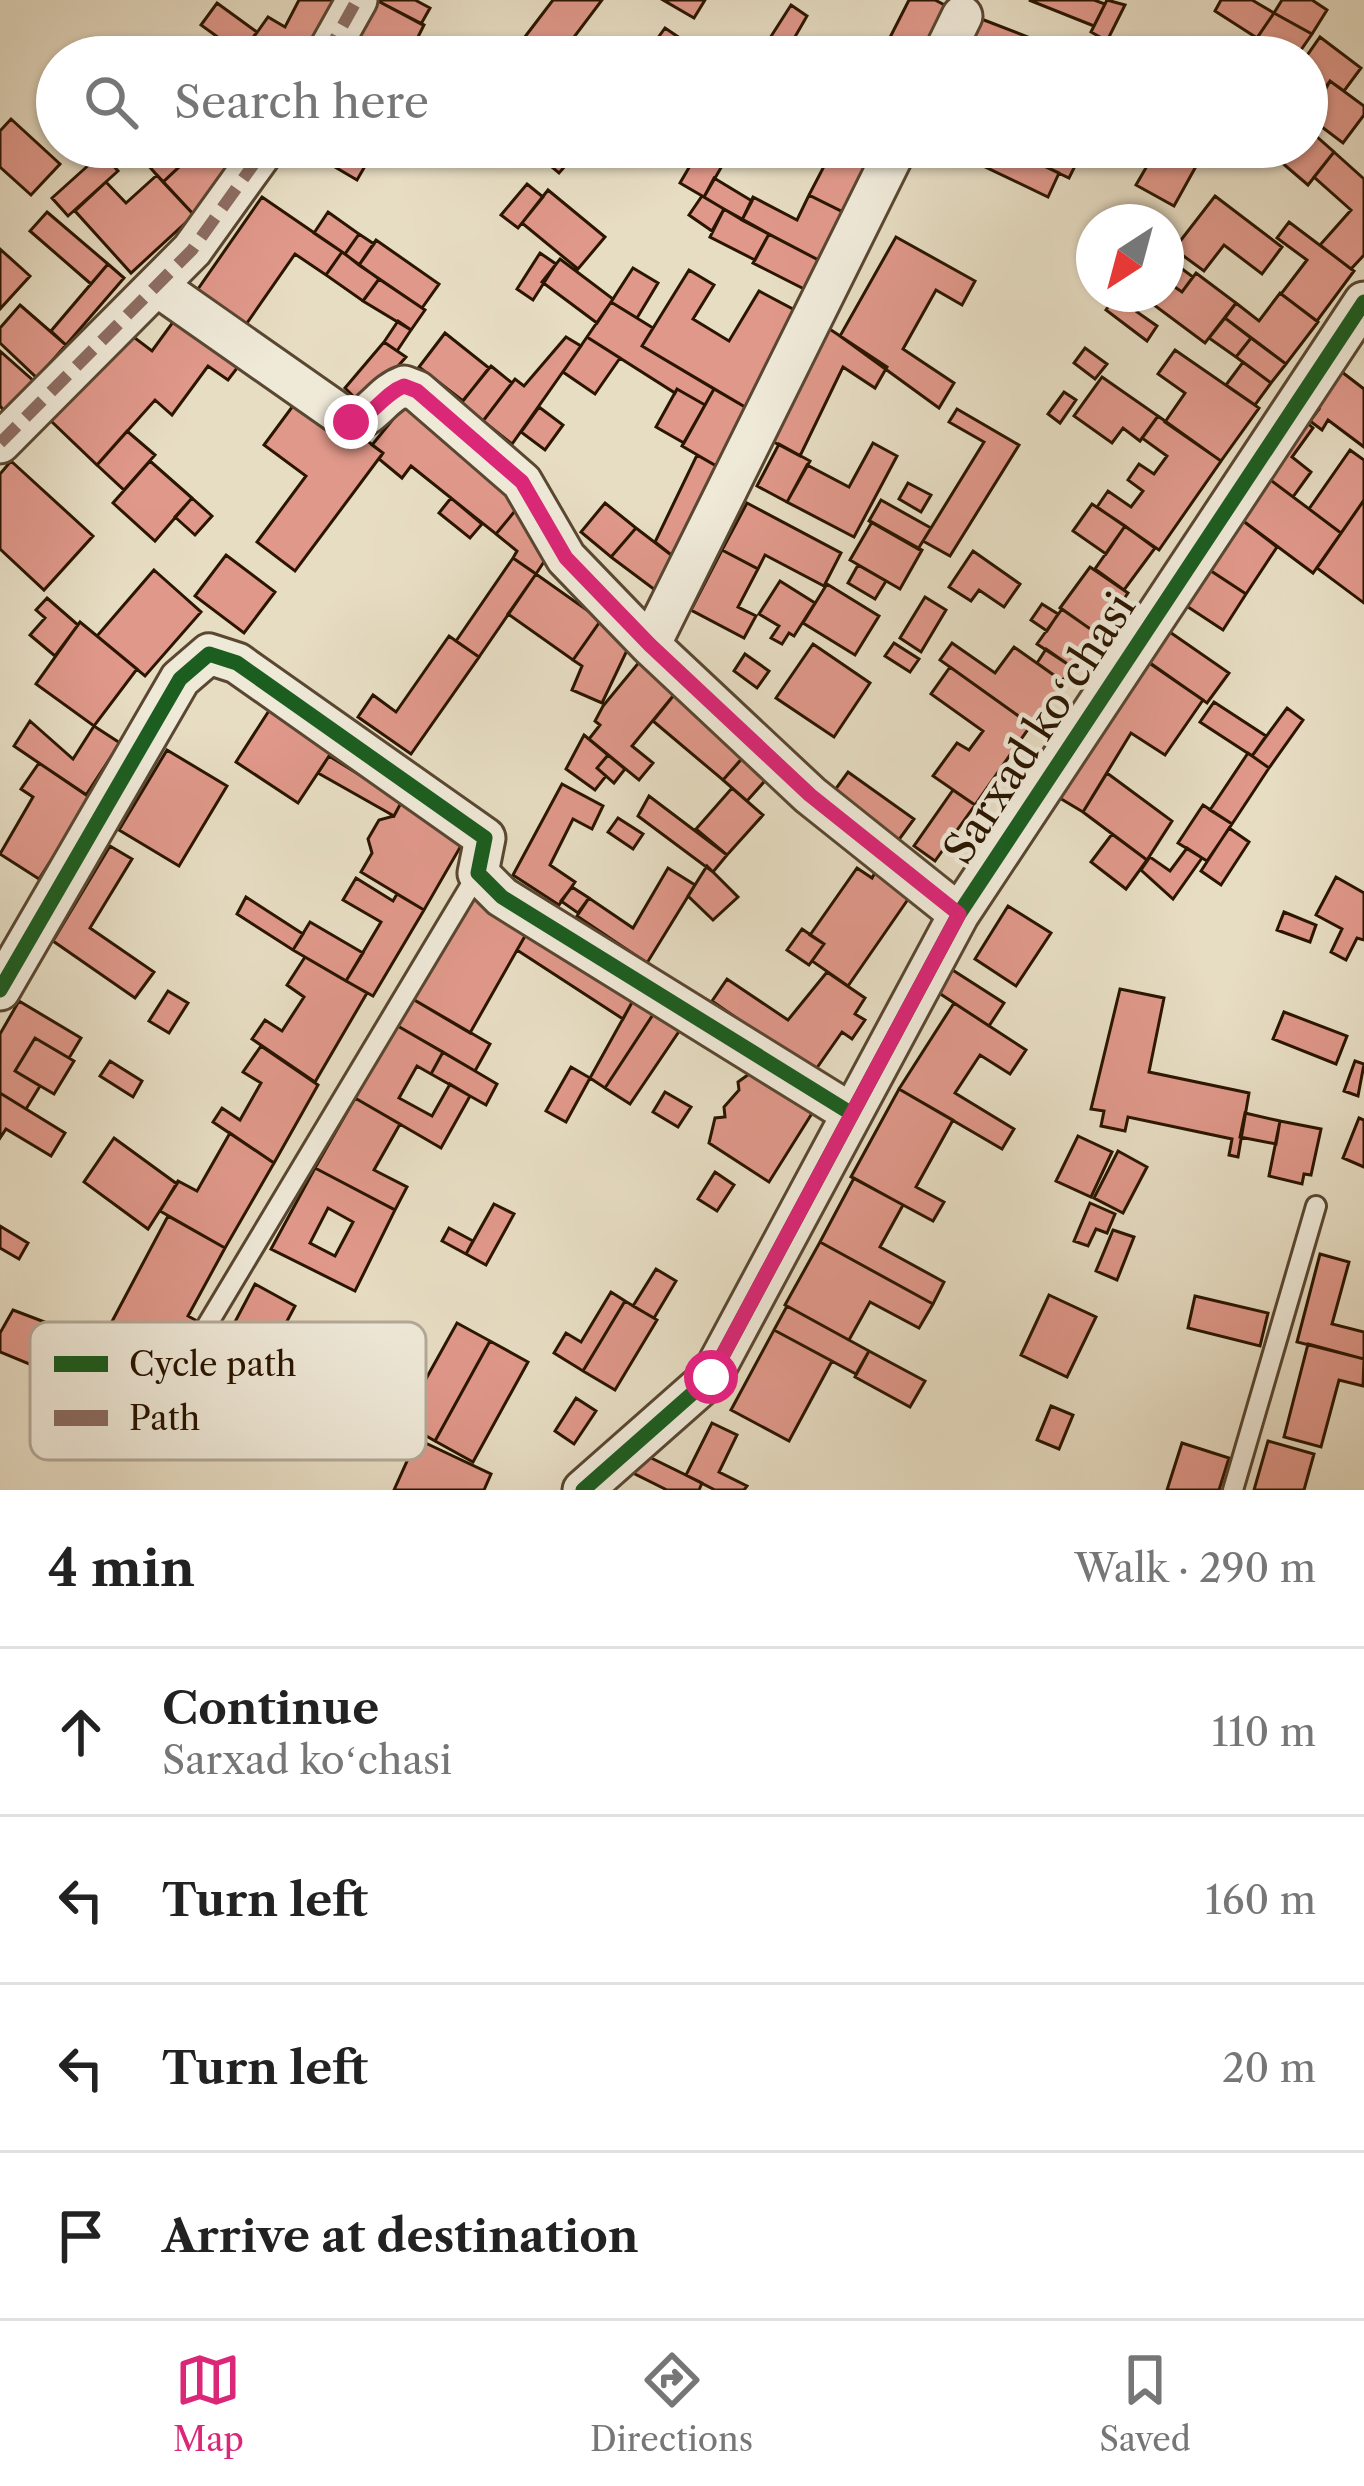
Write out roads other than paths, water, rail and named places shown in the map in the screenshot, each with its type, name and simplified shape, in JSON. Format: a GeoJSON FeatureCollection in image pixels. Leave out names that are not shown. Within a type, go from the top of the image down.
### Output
{"type":"FeatureCollection","features":[{"type":"Feature","properties":{"kind":"street"},"geometry":{"type":"LineString","coordinates":[[337,36],[357,0]]}},
{"type":"Feature","properties":{"kind":"street"},"geometry":{"type":"LineString","coordinates":[[952,36],[962,16]]}},
{"type":"Feature","properties":{"kind":"street"},"geometry":{"type":"LineString","coordinates":[[0,443],[192,250],[251,168]]}},
{"type":"Feature","properties":{"kind":"street"},"geometry":{"type":"LineString","coordinates":[[650,645],[887,168]]}},
{"type":"Feature","properties":{"kind":"street"},"geometry":{"type":"LineString","coordinates":[[157,286],[351,422],[368,417],[393,390],[404,386],[417,391],[522,482],[566,558],[650,645],[810,795],[959,914]]}},
{"type":"Feature","properties":{"kind":"street","name":"Sarxad koʻchasi"},"geometry":{"type":"LineString","coordinates":[[583,1490],[711,1377],[959,914],[1364,302]]}},
{"type":"Feature","properties":{"kind":"street"},"geometry":{"type":"LineString","coordinates":[[0,990],[180,679],[209,654],[237,663],[485,838],[478,873],[502,897],[852,1114]]}},
{"type":"Feature","properties":{"kind":"lane"},"geometry":{"type":"LineString","coordinates":[[209,1322],[478,873]]}},
{"type":"Feature","properties":{"kind":"lane"},"geometry":{"type":"LineString","coordinates":[[1233,1490],[1316,1206]]}}]}
